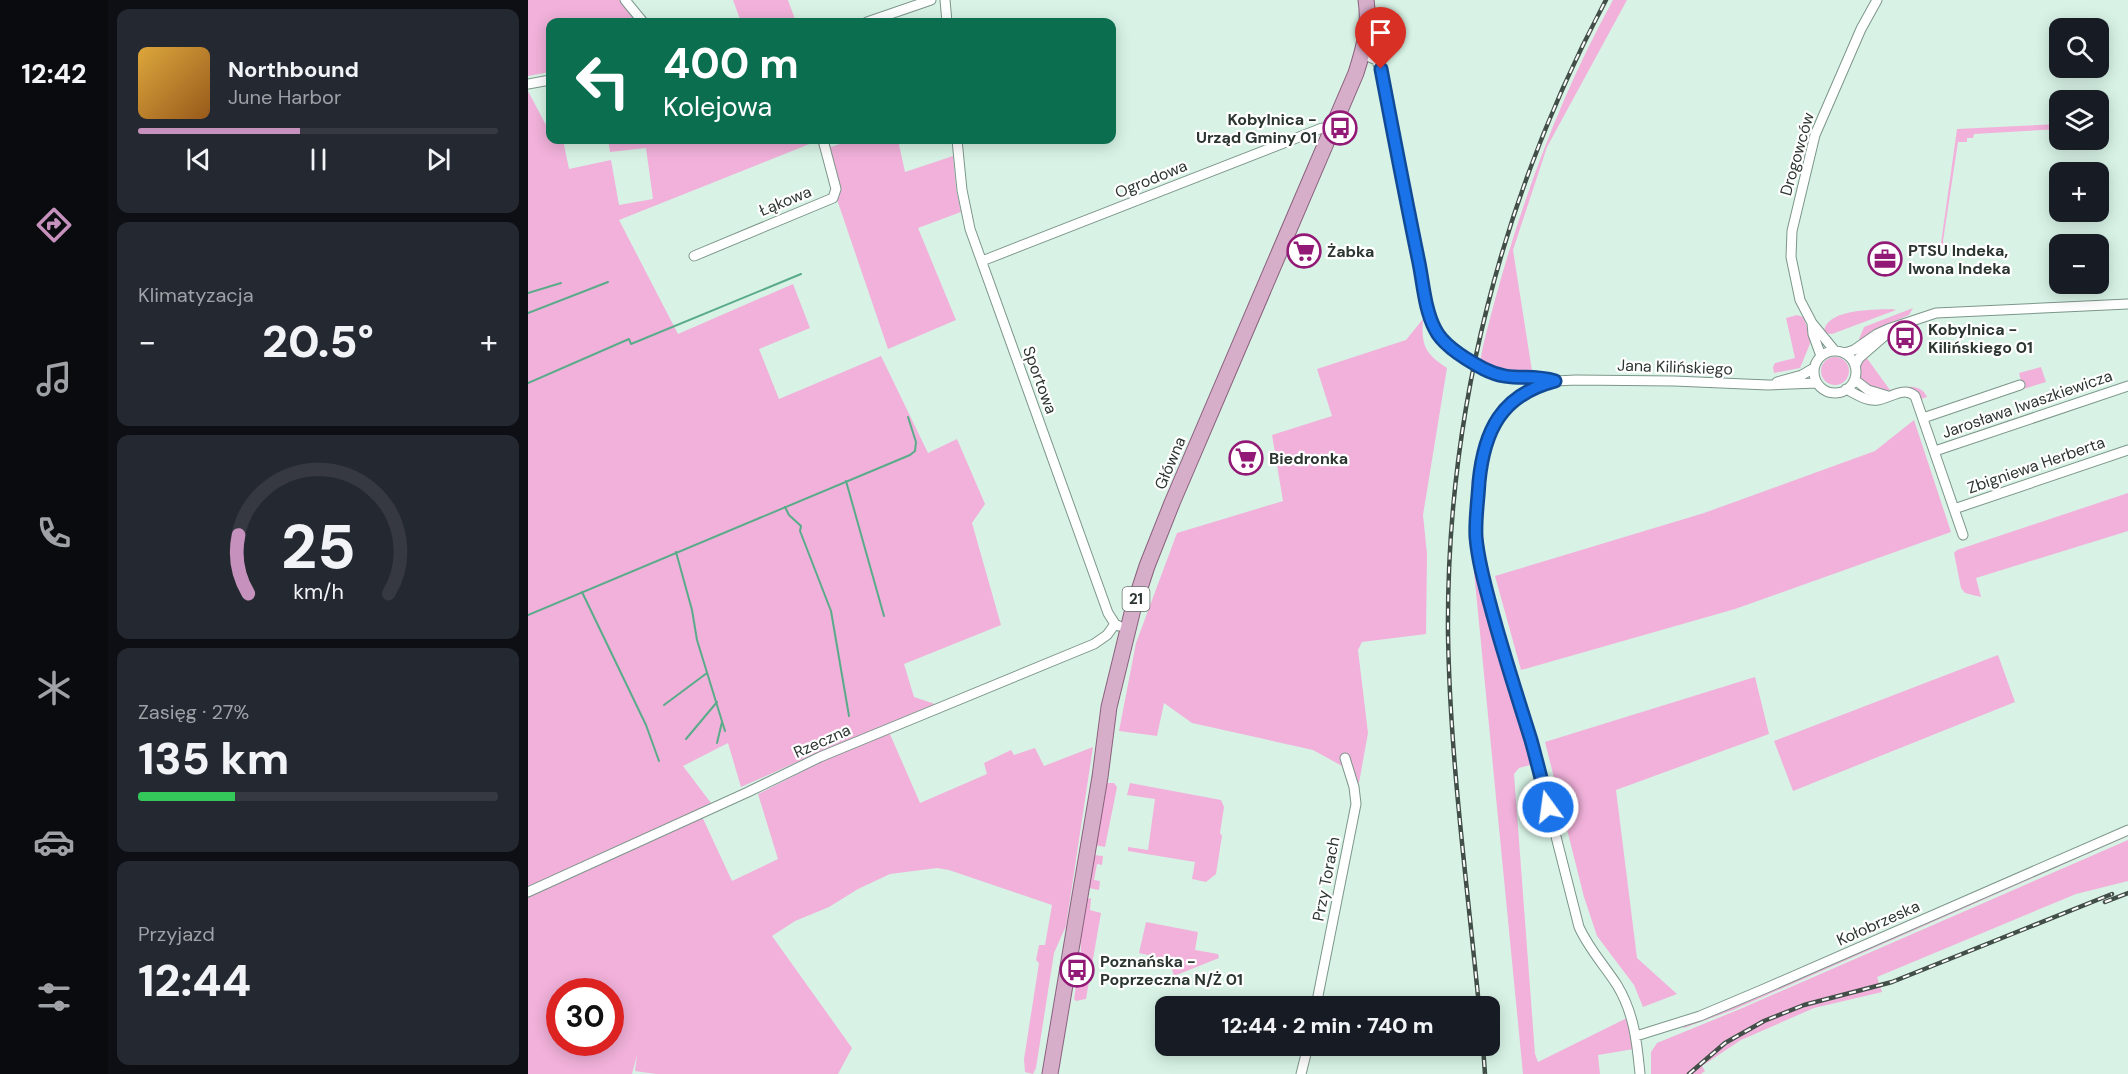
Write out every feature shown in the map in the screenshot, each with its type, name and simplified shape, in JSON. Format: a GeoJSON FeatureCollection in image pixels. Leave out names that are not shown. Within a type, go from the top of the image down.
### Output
{"type":"FeatureCollection","features":[{"type":"Feature","properties":{"kind":"main road","name":"21"},"geometry":{"type":"LineString","coordinates":[[1363,54],[1368,20],[1366,0]]}},
{"type":"Feature","properties":{"kind":"main road","name":"Główna"},"geometry":{"type":"LineString","coordinates":[[1050,1074],[1100,777],[1121,627],[1363,54]]}},
{"type":"Feature","properties":{"kind":"street"},"geometry":{"type":"LineString","coordinates":[[625,0],[641,18]]}},
{"type":"Feature","properties":{"kind":"street"},"geometry":{"type":"LineString","coordinates":[[879,18],[931,0]]}},
{"type":"Feature","properties":{"kind":"street"},"geometry":{"type":"LineString","coordinates":[[945,0],[947,18]]}},
{"type":"Feature","properties":{"kind":"street","name":"Drogowców"},"geometry":{"type":"LineString","coordinates":[[1834,351],[1812,323],[1800,300],[1791,257],[1792,231],[1815,135],[1861,29],[1877,0]]}},
{"type":"Feature","properties":{"kind":"street"},"geometry":{"type":"LineString","coordinates":[[1363,54],[1376,60],[1381,69],[1428,307],[1435,330],[1457,351],[1489,371],[1506,377],[1535,377],[1555,381]]}},
{"type":"Feature","properties":{"kind":"street"},"geometry":{"type":"LineString","coordinates":[[528,84],[546,81]]}},
{"type":"Feature","properties":{"kind":"street","name":"Ogrodowa"},"geometry":{"type":"LineString","coordinates":[[982,261],[1322,128],[1331,129]]}},
{"type":"Feature","properties":{"kind":"street","name":"Łąkowa"},"geometry":{"type":"LineString","coordinates":[[694,256],[833,198],[836,189],[825,144]]}},
{"type":"Feature","properties":{"kind":"street","name":"Sportowa"},"geometry":{"type":"LineString","coordinates":[[957,144],[962,190],[970,229],[1108,613],[1121,627]]}},
{"type":"Feature","properties":{"kind":"street"},"geometry":{"type":"LineString","coordinates":[[1963,535],[1915,396],[1908,392],[1888,396],[1881,400],[1867,399],[1846,390],[1831,392],[1823,389],[1814,376],[1814,368],[1821,356],[1828,352],[1845,353],[1854,350],[1877,334],[1922,316],[1942,312],[2128,304]]}},
{"type":"Feature","properties":{"kind":"street","name":"Drogowców"},"geometry":{"type":"LineString","coordinates":[[1812,323],[1813,334],[1821,356]]}},
{"type":"Feature","properties":{"kind":"street"},"geometry":{"type":"LineString","coordinates":[[1846,390],[1855,380],[1855,366],[1859,358],[1896,326]]}},
{"type":"Feature","properties":{"kind":"street"},"geometry":{"type":"LineString","coordinates":[[1845,353],[1855,366]]}},
{"type":"Feature","properties":{"kind":"street","name":"Jana Kilińskiego"},"geometry":{"type":"LineString","coordinates":[[1773,384],[1783,379],[1802,375],[1814,368]]}},
{"type":"Feature","properties":{"kind":"street"},"geometry":{"type":"LineString","coordinates":[[1855,380],[1868,390],[1888,396]]}},
{"type":"Feature","properties":{"kind":"street"},"geometry":{"type":"LineString","coordinates":[[1555,381],[1532,389],[1515,400],[1500,415],[1490,432],[1483,452],[1480,474],[1476,521],[1477,548],[1498,637],[1537,762],[1579,927],[1588,946],[1622,996],[1636,1036],[1640,1074]]}},
{"type":"Feature","properties":{"kind":"street","name":"Jana Kilińskiego"},"geometry":{"type":"LineString","coordinates":[[1555,381],[1817,383]]}},
{"type":"Feature","properties":{"kind":"street"},"geometry":{"type":"LineString","coordinates":[[1923,418],[2020,385]]}},
{"type":"Feature","properties":{"kind":"street","name":"Jarosława Iwaszkiewicza"},"geometry":{"type":"LineString","coordinates":[[1935,451],[2128,386]]}},
{"type":"Feature","properties":{"kind":"street","name":"Zbigniewa Herberta"},"geometry":{"type":"LineString","coordinates":[[1954,509],[2128,450]]}},
{"type":"Feature","properties":{"kind":"street","name":"Rzeczna"},"geometry":{"type":"LineString","coordinates":[[528,892],[738,797],[820,757],[1094,645],[1121,627]]}},
{"type":"Feature","properties":{"kind":"street","name":"Przy Torach"},"geometry":{"type":"LineString","coordinates":[[1318,996],[1356,804],[1354,787],[1345,758]]}},
{"type":"Feature","properties":{"kind":"street","name":"Kołobrzeska"},"geometry":{"type":"LineString","coordinates":[[1636,1036],[1700,1016],[1754,994],[2128,830]]}},
{"type":"Feature","properties":{"kind":"street"},"geometry":{"type":"LineString","coordinates":[[1301,1074],[1306,1056]]}},
{"type":"Feature","properties":{"kind":"shaded area"},"geometry":{"type":"Polygon","coordinates":[[[528,0],[620,0],[635,18],[546,18],[546,73],[528,76],[528,0]]]}},
{"type":"Feature","properties":{"kind":"shaded area"},"geometry":{"type":"Polygon","coordinates":[[[733,0],[788,0],[795,18],[740,18],[733,0]]]}},
{"type":"Feature","properties":{"kind":"shaded area"},"geometry":{"type":"Polygon","coordinates":[[[1613,0],[1627,0],[1547,147],[1513,250],[1532,371],[1492,368],[1480,362],[1521,212],[1553,125],[1591,41],[1613,0]]]}},
{"type":"Feature","properties":{"kind":"shaded area"},"geometry":{"type":"Polygon","coordinates":[[[528,91],[546,125],[546,144],[564,144],[569,169],[611,160],[619,205],[653,199],[646,148],[610,152],[609,144],[809,144],[619,220],[678,334],[793,284],[810,328],[759,349],[779,399],[881,356],[928,453],[957,439],[985,504],[972,523],[1001,625],[904,664],[914,697],[935,704],[741,787],[728,743],[683,766],[711,803],[699,810],[732,881],[778,859],[758,794],[821,762],[889,732],[920,803],[987,774],[984,763],[1011,750],[1014,755],[1035,748],[1044,766],[1093,747],[1066,926],[1054,953],[1036,1068],[1033,1074],[1025,1072],[1024,1059],[1039,963],[1036,960],[1039,945],[1045,945],[1052,905],[937,868],[890,874],[858,889],[829,907],[795,921],[772,936],[852,1048],[838,1074],[656,1074],[635,1071],[637,1055],[632,1074],[528,1074],[528,91]]]}},
{"type":"Feature","properties":{"kind":"shaded area"},"geometry":{"type":"Polygon","coordinates":[[[2049,124],[2049,130],[1974,134],[1973,138],[1967,138],[1967,142],[1958,142],[1943,241],[1946,252],[1940,250],[1957,129],[2049,124]]]}},
{"type":"Feature","properties":{"kind":"shaded area"},"geometry":{"type":"Polygon","coordinates":[[[818,144],[830,144],[831,147],[840,144],[899,144],[905,172],[953,156],[961,212],[918,228],[956,320],[888,349],[818,144]]]}},
{"type":"Feature","properties":{"kind":"shaded area"},"geometry":{"type":"Polygon","coordinates":[[[1913,308],[1909,315],[1886,325],[1861,343],[1859,339],[1864,327],[1913,308]]]}},
{"type":"Feature","properties":{"kind":"shaded area"},"geometry":{"type":"Polygon","coordinates":[[[1863,310],[1896,310],[1832,334],[1824,333],[1827,325],[1841,315],[1863,310]]]}},
{"type":"Feature","properties":{"kind":"shaded area"},"geometry":{"type":"Polygon","coordinates":[[[1797,315],[1803,317],[1812,339],[1800,368],[1774,373],[1775,363],[1795,358],[1786,318],[1797,315]]]}},
{"type":"Feature","properties":{"kind":"shaded area"},"geometry":{"type":"Polygon","coordinates":[[[1423,319],[1426,348],[1447,368],[1423,515],[1427,554],[1426,634],[1362,642],[1358,650],[1368,733],[1359,783],[1342,766],[1313,750],[1192,723],[1164,703],[1157,736],[1119,731],[1136,643],[1177,533],[1283,501],[1272,435],[1332,416],[1317,369],[1406,340],[1423,319]]]}},
{"type":"Feature","properties":{"kind":"shaded area"},"geometry":{"type":"Polygon","coordinates":[[[1835,357],[1845,361],[1849,371],[1845,381],[1835,385],[1825,381],[1821,371],[1825,361],[1835,357]]]}},
{"type":"Feature","properties":{"kind":"shaded area"},"geometry":{"type":"Polygon","coordinates":[[[1866,357],[1890,390],[1916,387],[1927,397],[1921,399],[1912,389],[1879,391],[1866,385],[1861,380],[1860,374],[1861,363],[1866,357]]]}},
{"type":"Feature","properties":{"kind":"shaded area"},"geometry":{"type":"Polygon","coordinates":[[[2041,367],[2046,382],[2023,389],[2019,373],[2041,367]]]}},
{"type":"Feature","properties":{"kind":"shaded area"},"geometry":{"type":"Polygon","coordinates":[[[1914,420],[1951,532],[1735,609],[1521,670],[1495,576],[1704,513],[1875,451],[1914,420]]]}},
{"type":"Feature","properties":{"kind":"shaded area"},"geometry":{"type":"Polygon","coordinates":[[[2128,493],[2128,531],[1976,578],[1981,597],[1965,593],[1961,588],[1954,553],[1957,550],[2128,493]]]}},
{"type":"Feature","properties":{"kind":"shaded area"},"geometry":{"type":"Polygon","coordinates":[[[1472,551],[1497,649],[1534,770],[1530,765],[1519,768],[1514,774],[1535,1054],[1538,1062],[1627,1018],[1634,1049],[1598,1055],[1600,1074],[1523,1074],[1472,551]]]}},
{"type":"Feature","properties":{"kind":"shaded area"},"geometry":{"type":"Polygon","coordinates":[[[1998,655],[2015,702],[1793,791],[1774,741],[1998,655]]]}},
{"type":"Feature","properties":{"kind":"shaded area"},"geometry":{"type":"Polygon","coordinates":[[[1755,677],[1769,734],[1616,790],[1637,958],[1677,994],[1643,1007],[1634,985],[1597,936],[1584,897],[1545,742],[1755,677]]]}},
{"type":"Feature","properties":{"kind":"shaded area"},"geometry":{"type":"Polygon","coordinates":[[[1106,783],[1114,783],[1117,787],[1105,847],[1095,845],[1106,783]]]}},
{"type":"Feature","properties":{"kind":"shaded area"},"geometry":{"type":"Polygon","coordinates":[[[1130,783],[1221,800],[1224,807],[1216,874],[1206,882],[1192,879],[1195,862],[1128,851],[1128,847],[1148,850],[1155,799],[1127,795],[1130,783]]]}},
{"type":"Feature","properties":{"kind":"shaded area"},"geometry":{"type":"Polygon","coordinates":[[[2128,834],[2128,836],[1733,1010],[1683,1027],[1720,1013],[2128,834]]]}},
{"type":"Feature","properties":{"kind":"shaded area"},"geometry":{"type":"Polygon","coordinates":[[[2128,840],[2128,881],[2076,894],[1877,977],[1882,992],[1814,1008],[1741,1040],[1702,1066],[1705,1071],[1701,1074],[1651,1074],[1651,1052],[1657,1043],[2128,840]]]}},
{"type":"Feature","properties":{"kind":"shaded area"},"geometry":{"type":"Polygon","coordinates":[[[1094,855],[1103,856],[1102,865],[1097,864],[1094,880],[1100,881],[1099,890],[1089,888],[1094,855]]]}},
{"type":"Feature","properties":{"kind":"shaded area"},"geometry":{"type":"Polygon","coordinates":[[[1091,898],[1090,910],[1101,913],[1086,999],[1076,1001],[1074,999],[1081,952],[1080,936],[1086,899],[1091,898]]]}},
{"type":"Feature","properties":{"kind":"shaded area"},"geometry":{"type":"Polygon","coordinates":[[[1146,922],[1198,932],[1195,950],[1218,954],[1219,958],[1174,976],[1169,960],[1139,953],[1146,922]]]}},
{"type":"Feature","properties":{"kind":"waterway"},"geometry":{"type":"LineString","coordinates":[[528,383],[629,339],[631,344],[801,274]]}},
{"type":"Feature","properties":{"kind":"waterway"},"geometry":{"type":"LineString","coordinates":[[528,313],[608,282]]}},
{"type":"Feature","properties":{"kind":"waterway"},"geometry":{"type":"LineString","coordinates":[[528,293],[561,283]]}},
{"type":"Feature","properties":{"kind":"waterway"},"geometry":{"type":"LineString","coordinates":[[528,615],[910,455],[915,451],[916,442],[908,417]]}},
{"type":"Feature","properties":{"kind":"waterway"},"geometry":{"type":"LineString","coordinates":[[846,481],[884,616]]}},
{"type":"Feature","properties":{"kind":"waterway"},"geometry":{"type":"LineString","coordinates":[[785,507],[789,515],[801,526],[800,531],[831,611],[849,716]]}},
{"type":"Feature","properties":{"kind":"waterway"},"geometry":{"type":"LineString","coordinates":[[676,552],[692,610],[697,640],[725,731]]}},
{"type":"Feature","properties":{"kind":"waterway"},"geometry":{"type":"LineString","coordinates":[[582,592],[646,725],[659,761]]}},
{"type":"Feature","properties":{"kind":"waterway"},"geometry":{"type":"LineString","coordinates":[[664,705],[707,673]]}},
{"type":"Feature","properties":{"kind":"waterway"},"geometry":{"type":"LineString","coordinates":[[686,739],[717,702]]}},
{"type":"Feature","properties":{"kind":"waterway"},"geometry":{"type":"LineString","coordinates":[[717,743],[722,722]]}},
{"type":"Feature","properties":{"kind":"railway"},"geometry":{"type":"LineString","coordinates":[[1478,996],[1449,681],[1450,551],[1457,469],[1470,387],[1487,307],[1510,228],[1537,150],[1569,74],[1606,0]]}},
{"type":"Feature","properties":{"kind":"railway"},"geometry":{"type":"LineString","coordinates":[[2105,902],[2128,893]]}},
{"type":"Feature","properties":{"kind":"railway"},"geometry":{"type":"LineString","coordinates":[[1689,1074],[1725,1043],[1764,1021],[1804,1005],[1892,982],[2112,894]]}},
{"type":"Feature","properties":{"kind":"railway"},"geometry":{"type":"LineString","coordinates":[[1484,1056],[1485,1074]]}},
{"type":"Feature","properties":{"kind":"place","name":"Kobylnica - Urząd Gminy 01"},"geometry":{"type":"Point","coordinates":[1340,128]}},
{"type":"Feature","properties":{"kind":"place","name":"Żabka"},"geometry":{"type":"Point","coordinates":[1304,251]}},
{"type":"Feature","properties":{"kind":"place","name":"PTSU Indeka, Iwona Indeka"},"geometry":{"type":"Point","coordinates":[1885,259]}},
{"type":"Feature","properties":{"kind":"place","name":"Kobylnica - Kilińskiego 01"},"geometry":{"type":"Point","coordinates":[1905,338]}},
{"type":"Feature","properties":{"kind":"place","name":"Biedronka"},"geometry":{"type":"Point","coordinates":[1246,458]}},
{"type":"Feature","properties":{"kind":"place","name":"Poznańska - Poprzeczna N/Ż 01"},"geometry":{"type":"Point","coordinates":[1077,970]}},
{"type":"Feature","properties":{"kind":"route"},"geometry":{"type":"LineString","coordinates":[[1381,69],[1428,307],[1435,330],[1457,351],[1500,376],[1535,377],[1555,381],[1523,394],[1507,407],[1494,423],[1483,452],[1476,521],[1477,548],[1482,576],[1548,807]]}}]}
